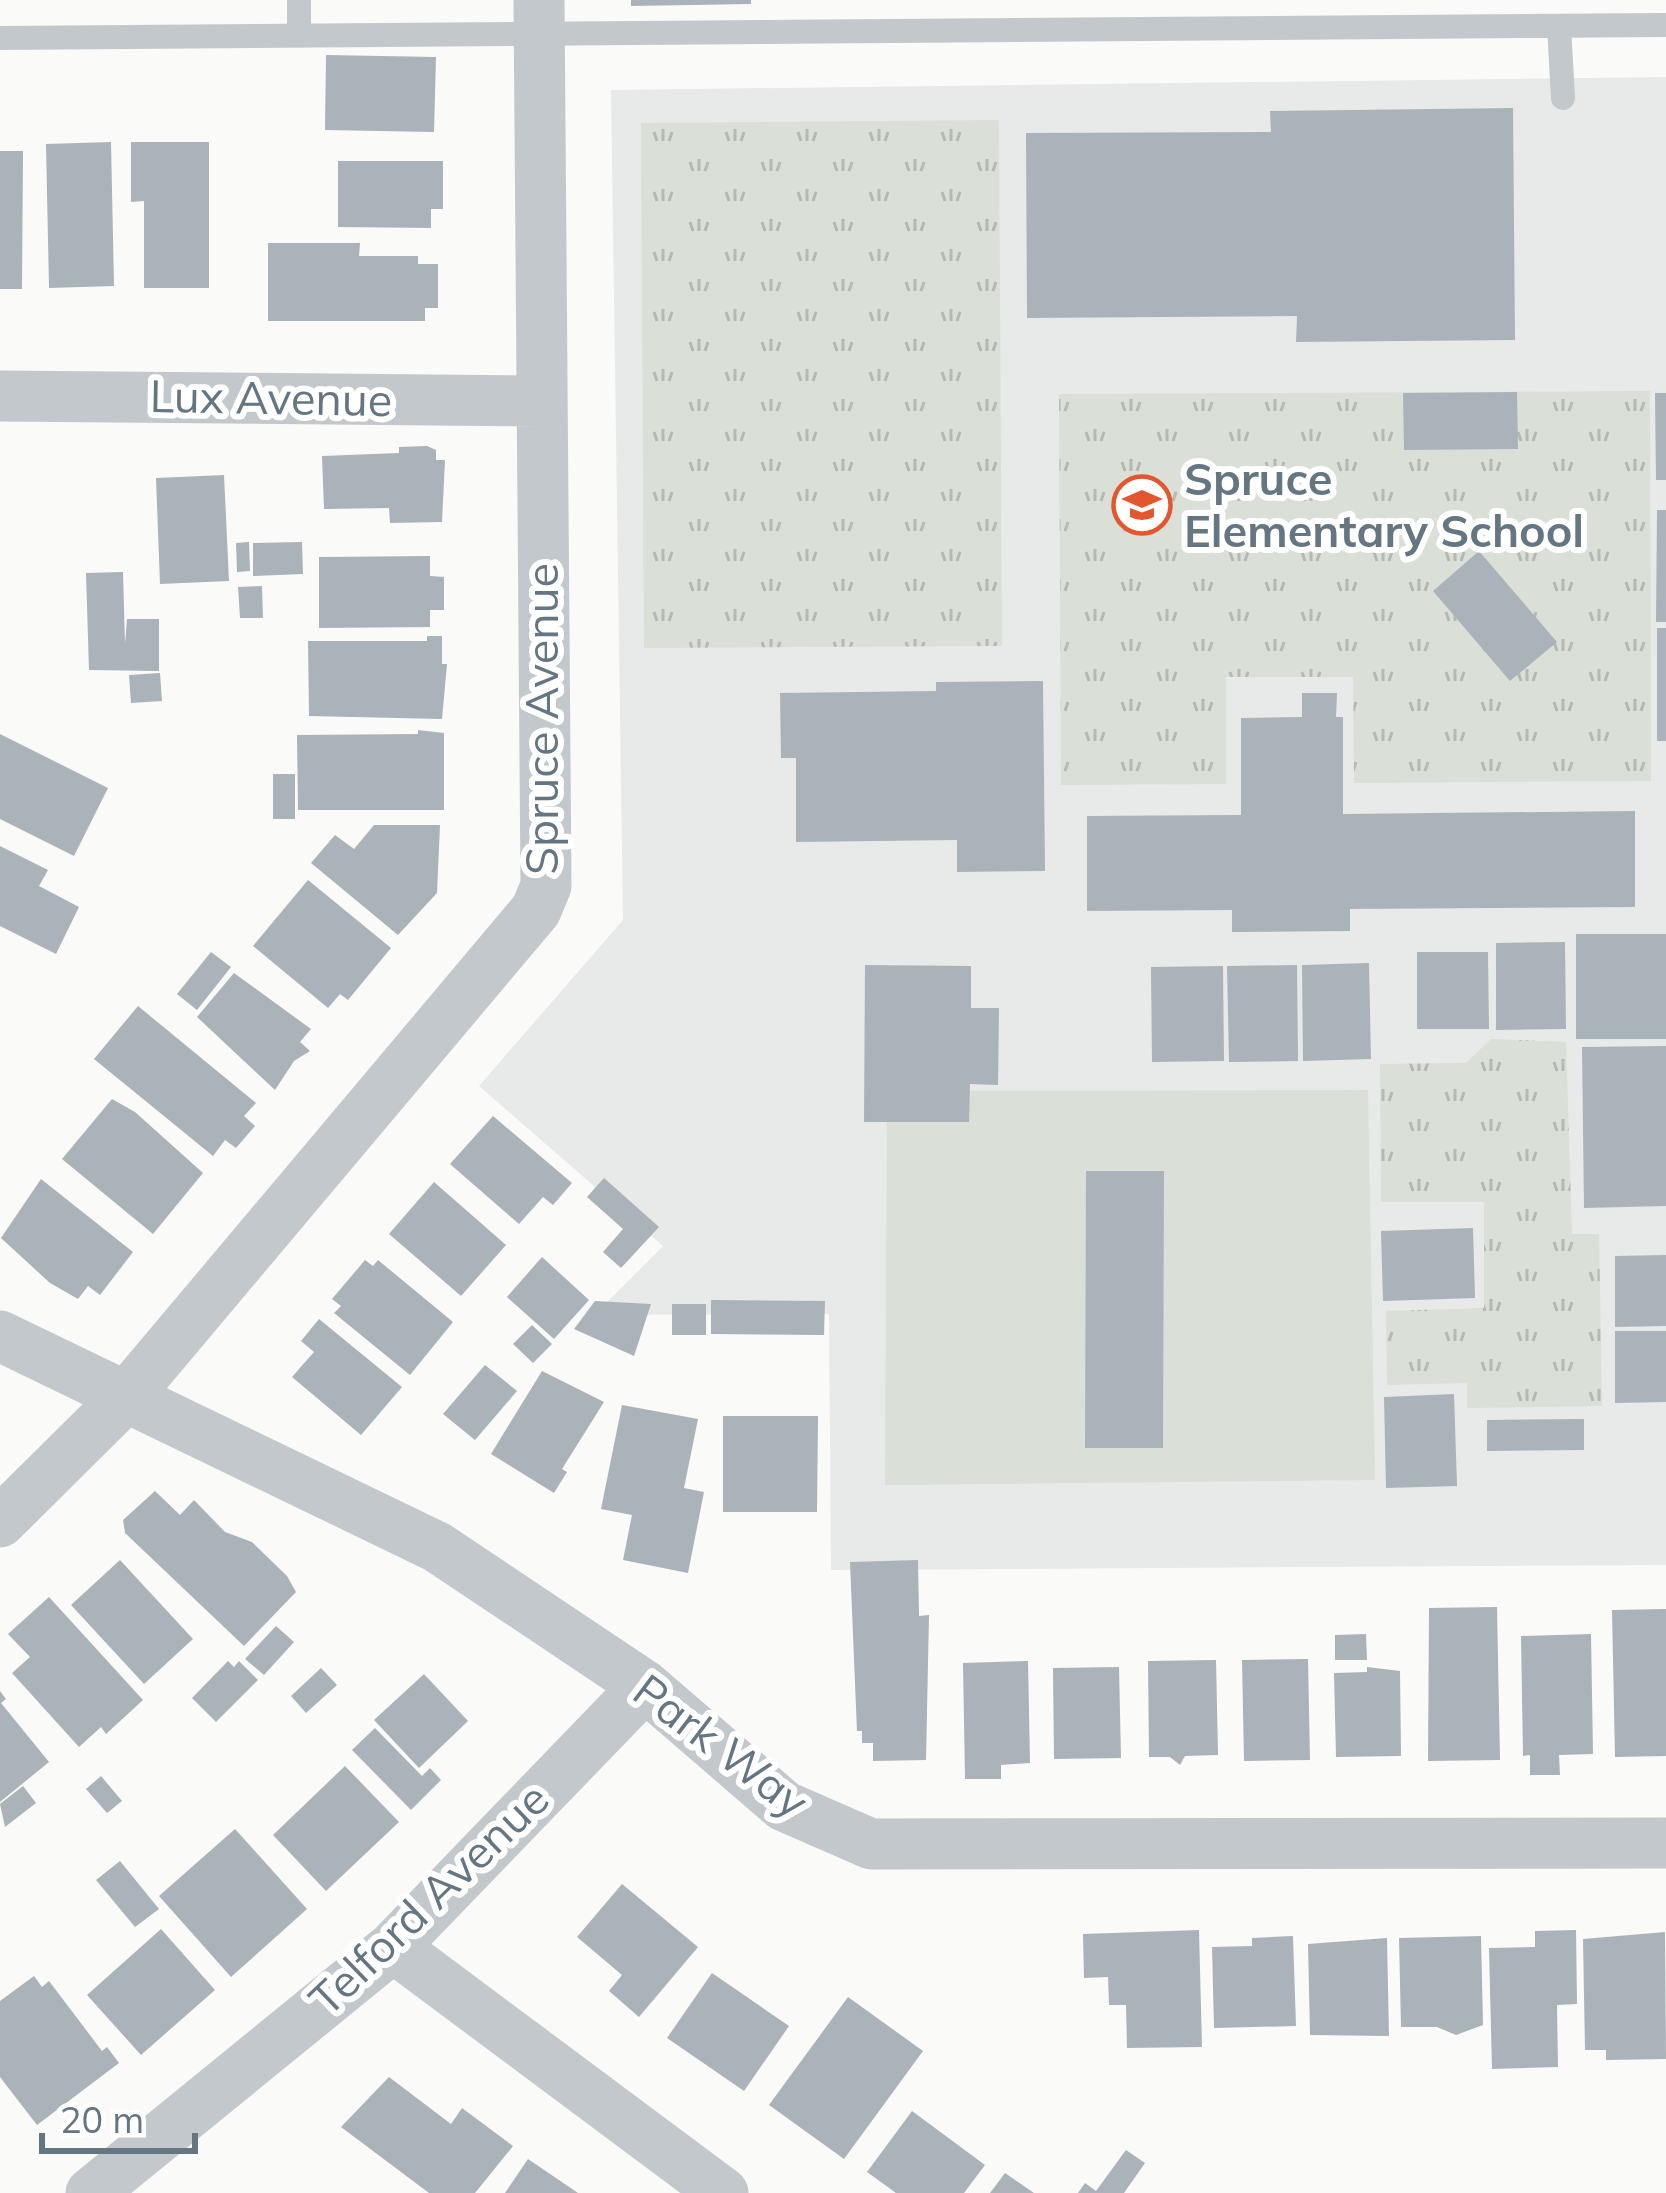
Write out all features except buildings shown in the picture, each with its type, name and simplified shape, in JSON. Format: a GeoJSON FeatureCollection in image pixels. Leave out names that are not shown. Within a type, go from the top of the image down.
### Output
{"type":"FeatureCollection","features":[{"type":"Feature","properties":{"kind":"street","name":"Spruce Avenue"},"geometry":{"type":"LineString","coordinates":[[0,1522],[127,1396],[541,898],[546,886],[539,17]]}},
{"type":"Feature","properties":{"kind":"street","name":"Lux Avenue"},"geometry":{"type":"LineString","coordinates":[[0,396],[542,401]]}},
{"type":"Feature","properties":{"kind":"street","name":"Park Way"},"geometry":{"type":"LineString","coordinates":[[0,1336],[436,1547],[645,1686],[784,1806],[871,1844],[1666,1843]]}},
{"type":"Feature","properties":{"kind":"street","name":"Telford Avenue"},"geometry":{"type":"LineString","coordinates":[[91,2193],[393,1947],[645,1686]]}},
{"type":"Feature","properties":{"kind":"street"},"geometry":{"type":"LineString","coordinates":[[393,1947],[723,2193]]}},
{"type":"Feature","properties":{"kind":"lane"},"geometry":{"type":"LineString","coordinates":[[299,2],[299,35]]}},
{"type":"Feature","properties":{"kind":"lane"},"geometry":{"type":"LineString","coordinates":[[0,38],[299,35],[539,17],[1666,25]]}},
{"type":"Feature","properties":{"kind":"lane"},"geometry":{"type":"LineString","coordinates":[[1559,26],[1563,98]]}},
{"type":"Feature","properties":{"kind":"shaded area","name":"Spruce Elementary School"},"geometry":{"type":"Polygon","coordinates":[[[1666,77],[1666,1565],[831,1570],[829,1314],[594,1315],[663,1246],[479,1086],[623,920],[611,90],[1666,77]]]}},
{"type":"Feature","properties":{"kind":"green space"},"geometry":{"type":"Polygon","coordinates":[[[999,120],[1002,646],[644,648],[641,123],[999,120]]]}},
{"type":"Feature","properties":{"kind":"green space"},"geometry":{"type":"Polygon","coordinates":[[[1650,391],[1651,781],[1354,783],[1353,677],[1226,677],[1226,784],[1061,785],[1059,394],[1650,391]]]}},
{"type":"Feature","properties":{"kind":"green space"},"geometry":{"type":"Polygon","coordinates":[[[1491,1039],[1566,1042],[1572,1234],[1599,1234],[1602,1406],[1467,1408],[1467,1383],[1387,1385],[1386,1311],[1484,1308],[1484,1202],[1381,1202],[1380,1064],[1466,1063],[1491,1039]]]}},
{"type":"Feature","properties":{"kind":"green space"},"geometry":{"type":"Polygon","coordinates":[[[1368,1090],[1375,1480],[885,1485],[887,1091],[1368,1090]]]}},
{"type":"Feature","properties":{"kind":"place","name":"Spruce Elementary School"},"geometry":{"type":"Point","coordinates":[1142,505]}}]}
